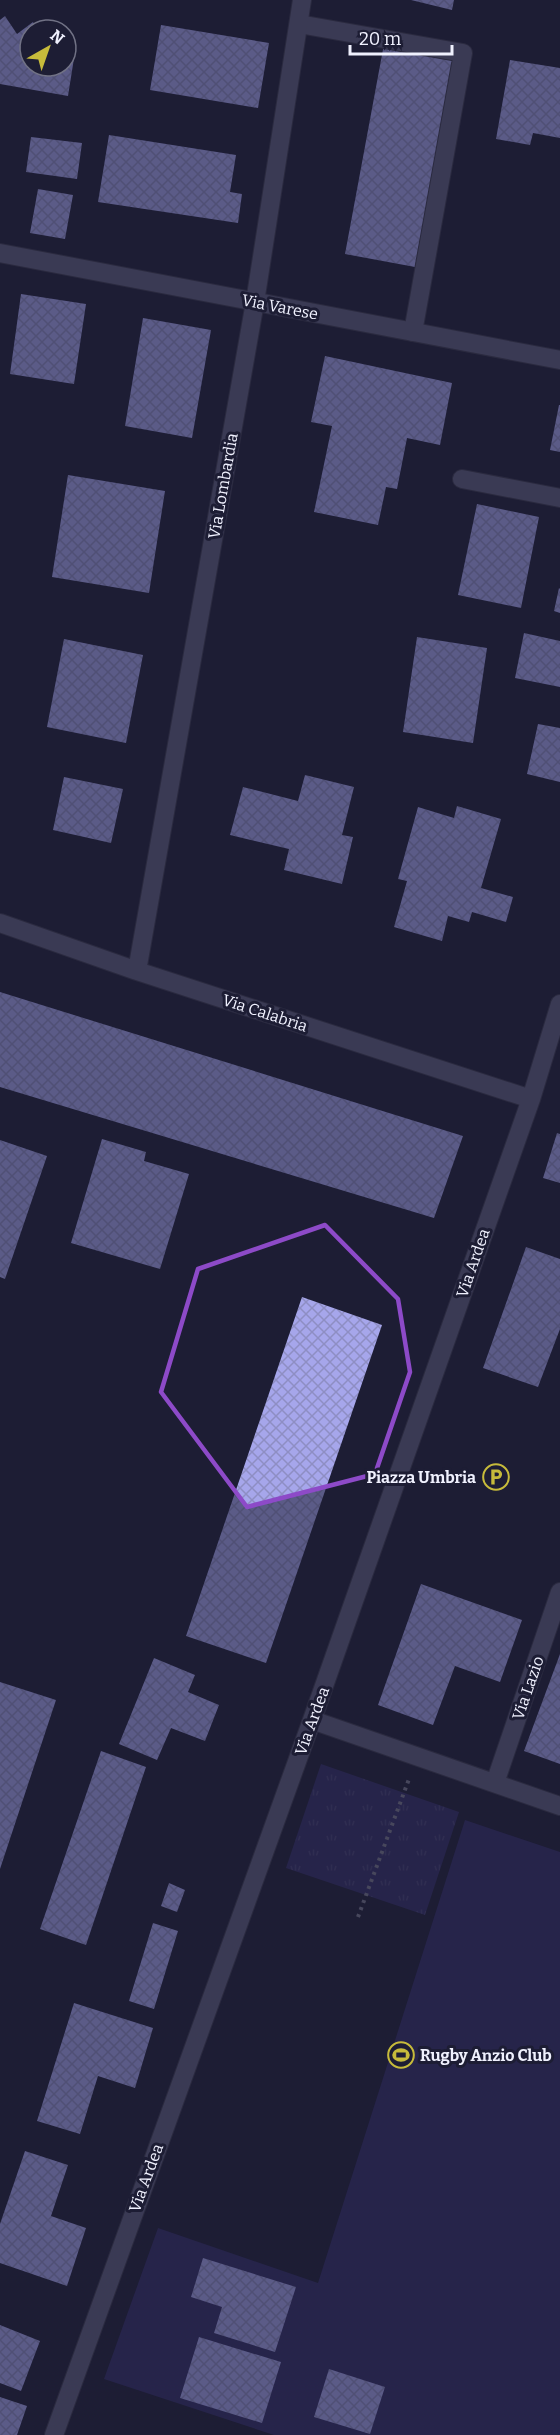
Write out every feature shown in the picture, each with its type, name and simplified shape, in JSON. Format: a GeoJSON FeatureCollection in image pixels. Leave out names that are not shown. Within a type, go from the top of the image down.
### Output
{"type":"FeatureCollection","features":[{"type":"Feature","properties":{"kind":"street","name":"Via Lombardia"},"geometry":{"type":"LineString","coordinates":[[137,971],[255,302],[302,0]]}},
{"type":"Feature","properties":{"kind":"street"},"geometry":{"type":"LineString","coordinates":[[298,24],[463,53],[413,332]]}},
{"type":"Feature","properties":{"kind":"street","name":"Via Varese"},"geometry":{"type":"LineString","coordinates":[[0,253],[560,360]]}},
{"type":"Feature","properties":{"kind":"street"},"geometry":{"type":"LineString","coordinates":[[462,478],[560,498]]}},
{"type":"Feature","properties":{"kind":"street","name":"Via Calabria"},"geometry":{"type":"LineString","coordinates":[[0,923],[137,971],[531,1099]]}},
{"type":"Feature","properties":{"kind":"street","name":"Via Ardea"},"geometry":{"type":"LineString","coordinates":[[54,2435],[312,1720],[531,1099],[552,1060],[560,1004]]}},
{"type":"Feature","properties":{"kind":"street","name":"Via Lazio"},"geometry":{"type":"LineString","coordinates":[[495,1783],[560,1592]]}},
{"type":"Feature","properties":{"kind":"street"},"geometry":{"type":"LineString","coordinates":[[312,1720],[560,1806]]}},
{"type":"Feature","properties":{"kind":"path"},"geometry":{"type":"LineString","coordinates":[[358,1917],[417,1756]]}},
{"type":"Feature","properties":{"kind":"highlighted area"},"geometry":{"type":"Polygon","coordinates":[[[325,1225],[398,1299],[410,1372],[375,1474],[247,1507],[161,1392],[198,1269],[325,1225]]]}},
{"type":"Feature","properties":{"kind":"green space"},"geometry":{"type":"Polygon","coordinates":[[[321,1764],[459,1812],[425,1915],[286,1868],[321,1764]]]}},
{"type":"Feature","properties":{"kind":"green space"},"geometry":{"type":"Polygon","coordinates":[[[465,1820],[560,1852],[560,2435],[274,2435],[104,2379],[158,2228],[318,2283],[465,1820]]]}},
{"type":"Feature","properties":{"kind":"building"},"geometry":{"type":"Polygon","coordinates":[[[411,0],[454,0],[452,10],[411,0]]]}},
{"type":"Feature","properties":{"kind":"building"},"geometry":{"type":"Polygon","coordinates":[[[5,16],[18,33],[18,78],[71,78],[68,96],[0,84],[0,20],[5,16]]]}},
{"type":"Feature","properties":{"kind":"building"},"geometry":{"type":"Polygon","coordinates":[[[161,25],[269,43],[258,108],[150,90],[161,25]]]}},
{"type":"Feature","properties":{"kind":"building"},"geometry":{"type":"Polygon","coordinates":[[[384,44],[454,57],[415,267],[345,254],[384,44]]]}},
{"type":"Feature","properties":{"kind":"building"},"geometry":{"type":"Polygon","coordinates":[[[510,60],[560,68],[560,138],[533,133],[530,145],[496,139],[510,60]]]}},
{"type":"Feature","properties":{"kind":"building"},"geometry":{"type":"Polygon","coordinates":[[[109,135],[236,155],[230,192],[242,194],[238,223],[98,202],[109,135]]]}},
{"type":"Feature","properties":{"kind":"building"},"geometry":{"type":"Polygon","coordinates":[[[31,137],[82,143],[77,179],[26,172],[31,137]]]}},
{"type":"Feature","properties":{"kind":"building"},"geometry":{"type":"Polygon","coordinates":[[[38,189],[73,195],[65,239],[30,233],[38,189]]]}},
{"type":"Feature","properties":{"kind":"building"},"geometry":{"type":"Polygon","coordinates":[[[21,294],[86,304],[74,384],[10,374],[21,294]]]}},
{"type":"Feature","properties":{"kind":"building"},"geometry":{"type":"Polygon","coordinates":[[[143,318],[211,330],[192,438],[125,426],[143,318]]]}},
{"type":"Feature","properties":{"kind":"building"},"geometry":{"type":"Polygon","coordinates":[[[325,356],[452,383],[440,445],[407,438],[397,489],[386,487],[378,525],[314,512],[332,426],[311,422],[325,356]]]}},
{"type":"Feature","properties":{"kind":"building"},"geometry":{"type":"Polygon","coordinates":[[[560,405],[560,452],[550,450],[560,405]]]}},
{"type":"Feature","properties":{"kind":"building"},"geometry":{"type":"Polygon","coordinates":[[[68,475],[165,491],[149,593],[52,577],[68,475]]]}},
{"type":"Feature","properties":{"kind":"building"},"geometry":{"type":"Polygon","coordinates":[[[477,504],[539,517],[521,608],[458,595],[477,504]]]}},
{"type":"Feature","properties":{"kind":"building"},"geometry":{"type":"Polygon","coordinates":[[[560,589],[560,613],[554,611],[560,589]]]}},
{"type":"Feature","properties":{"kind":"building"},"geometry":{"type":"Polygon","coordinates":[[[524,633],[560,641],[560,687],[515,678],[524,633]]]}},
{"type":"Feature","properties":{"kind":"building"},"geometry":{"type":"Polygon","coordinates":[[[417,637],[487,648],[473,743],[403,732],[417,637]]]}},
{"type":"Feature","properties":{"kind":"building"},"geometry":{"type":"Polygon","coordinates":[[[64,639],[143,655],[126,743],[47,727],[64,639]]]}},
{"type":"Feature","properties":{"kind":"building"},"geometry":{"type":"Polygon","coordinates":[[[538,724],[560,728],[560,782],[527,774],[538,724]]]}},
{"type":"Feature","properties":{"kind":"building"},"geometry":{"type":"Polygon","coordinates":[[[305,775],[354,787],[342,835],[353,837],[342,884],[284,870],[289,849],[230,835],[243,787],[298,801],[305,775]]]}},
{"type":"Feature","properties":{"kind":"building"},"geometry":{"type":"Polygon","coordinates":[[[64,777],[123,789],[111,843],[53,830],[64,777]]]}},
{"type":"Feature","properties":{"kind":"building"},"geometry":{"type":"Polygon","coordinates":[[[457,806],[501,819],[481,888],[513,897],[506,922],[472,912],[469,922],[448,916],[442,941],[394,927],[407,881],[398,879],[418,807],[454,818],[457,806]]]}},
{"type":"Feature","properties":{"kind":"building"},"geometry":{"type":"Polygon","coordinates":[[[0,992],[463,1136],[434,1218],[0,1087],[0,992]]]}},
{"type":"Feature","properties":{"kind":"building"},"geometry":{"type":"Polygon","coordinates":[[[557,1133],[560,1134],[560,1183],[543,1178],[557,1133]]]}},
{"type":"Feature","properties":{"kind":"building"},"geometry":{"type":"Polygon","coordinates":[[[102,1139],[146,1152],[144,1161],[189,1174],[160,1269],[71,1243],[102,1139]]]}},
{"type":"Feature","properties":{"kind":"building"},"geometry":{"type":"Polygon","coordinates":[[[0,1140],[47,1156],[5,1279],[0,1277],[0,1140]]]}},
{"type":"Feature","properties":{"kind":"building"},"geometry":{"type":"Polygon","coordinates":[[[526,1247],[560,1259],[560,1329],[538,1387],[483,1368],[526,1247]]]}},
{"type":"Feature","properties":{"kind":"building"},"geometry":{"type":"Polygon","coordinates":[[[302,1297],[382,1325],[266,1663],[186,1636],[302,1297]]]}},
{"type":"Feature","properties":{"kind":"building"},"geometry":{"type":"Polygon","coordinates":[[[421,1584],[522,1620],[500,1682],[455,1666],[433,1725],[378,1705],[421,1584]]]}},
{"type":"Feature","properties":{"kind":"building"},"geometry":{"type":"Polygon","coordinates":[[[560,1654],[560,1764],[524,1751],[560,1654]]]}},
{"type":"Feature","properties":{"kind":"building"},"geometry":{"type":"Polygon","coordinates":[[[154,1658],[195,1675],[188,1692],[219,1705],[205,1741],[171,1728],[157,1760],[119,1744],[154,1658]]]}},
{"type":"Feature","properties":{"kind":"building"},"geometry":{"type":"Polygon","coordinates":[[[0,1682],[56,1700],[0,1869],[0,1682]]]}},
{"type":"Feature","properties":{"kind":"building"},"geometry":{"type":"Polygon","coordinates":[[[101,1751],[146,1767],[86,1945],[40,1929],[101,1751]]]}},
{"type":"Feature","properties":{"kind":"building"},"geometry":{"type":"Polygon","coordinates":[[[169,1883],[185,1890],[177,1912],[161,1906],[169,1883]]]}},
{"type":"Feature","properties":{"kind":"building"},"geometry":{"type":"Polygon","coordinates":[[[153,1923],[178,1931],[154,2009],[129,2001],[153,1923]]]}},
{"type":"Feature","properties":{"kind":"building"},"geometry":{"type":"Polygon","coordinates":[[[74,2003],[153,2028],[135,2088],[98,2076],[80,2134],[37,2121],[74,2003]]]}},
{"type":"Feature","properties":{"kind":"building"},"geometry":{"type":"Polygon","coordinates":[[[25,2151],[68,2165],[51,2216],[86,2228],[67,2286],[0,2263],[0,2224],[25,2151]]]}},
{"type":"Feature","properties":{"kind":"building"},"geometry":{"type":"Polygon","coordinates":[[[203,2258],[296,2287],[275,2352],[214,2333],[222,2307],[191,2297],[203,2258]]]}},
{"type":"Feature","properties":{"kind":"building"},"geometry":{"type":"Polygon","coordinates":[[[0,2325],[40,2341],[21,2391],[0,2383],[0,2325]]]}},
{"type":"Feature","properties":{"kind":"building"},"geometry":{"type":"Polygon","coordinates":[[[199,2337],[281,2362],[262,2423],[180,2398],[199,2337]]]}},
{"type":"Feature","properties":{"kind":"building"},"geometry":{"type":"Polygon","coordinates":[[[329,2369],[385,2387],[370,2434],[314,2417],[329,2369]]]}},
{"type":"Feature","properties":{"kind":"building"},"geometry":{"type":"Polygon","coordinates":[[[0,2397],[27,2406],[17,2435],[0,2435],[0,2397]]]}},
{"type":"Feature","properties":{"kind":"place","name":"Piazza Umbria"},"geometry":{"type":"Point","coordinates":[496,1477]}},
{"type":"Feature","properties":{"kind":"place","name":"Rugby Anzio Club"},"geometry":{"type":"Point","coordinates":[401,2055]}}]}
